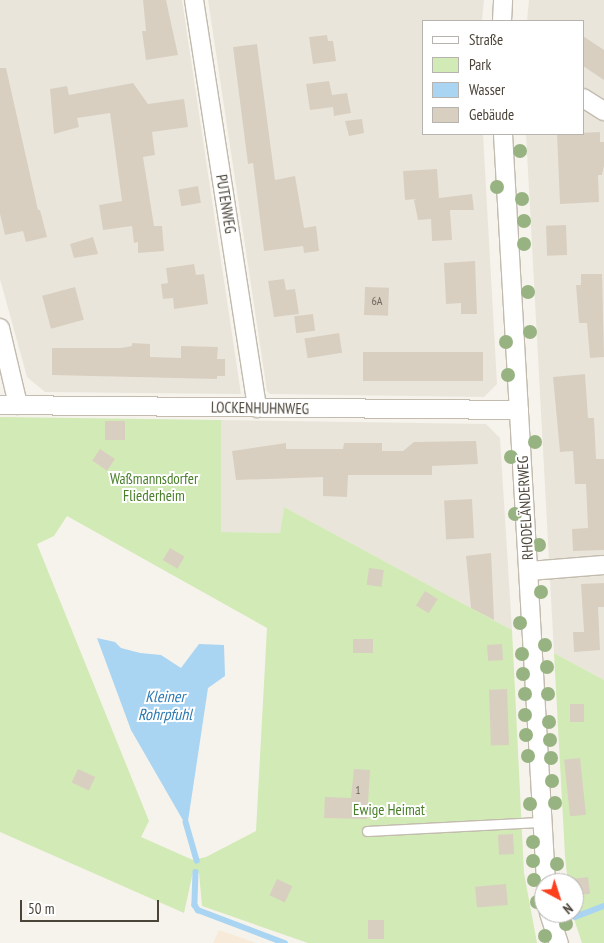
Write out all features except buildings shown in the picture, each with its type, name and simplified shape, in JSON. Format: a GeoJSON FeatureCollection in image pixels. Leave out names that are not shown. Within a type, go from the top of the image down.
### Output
{"type":"FeatureCollection","features":[{"type":"Feature","properties":{"kind":"street","name":"PUTENWEG"},"geometry":{"type":"LineString","coordinates":[[194,0],[257,408]]}},
{"type":"Feature","properties":{"kind":"street"},"geometry":{"type":"LineString","coordinates":[[502,20],[503,0]]}},
{"type":"Feature","properties":{"kind":"street"},"geometry":{"type":"LineString","coordinates":[[584,99],[604,111]]}},
{"type":"Feature","properties":{"kind":"street","name":"RHODELÄNDERWEG"},"geometry":{"type":"LineString","coordinates":[[503,135],[529,571],[540,822],[545,873]]}},
{"type":"Feature","properties":{"kind":"street"},"geometry":{"type":"LineString","coordinates":[[0,328],[18,405]]}},
{"type":"Feature","properties":{"kind":"street","name":"LOCKENHUHNWEG"},"geometry":{"type":"LineString","coordinates":[[0,405],[519,410]]}},
{"type":"Feature","properties":{"kind":"street"},"geometry":{"type":"LineString","coordinates":[[529,571],[604,565]]}},
{"type":"Feature","properties":{"kind":"street"},"geometry":{"type":"LineString","coordinates":[[552,923],[559,943]]}},
{"type":"Feature","properties":{"kind":"lane"},"geometry":{"type":"LineString","coordinates":[[367,831],[540,822]]}},
{"type":"Feature","properties":{"kind":"shaded area"},"geometry":{"type":"Polygon","coordinates":[[[0,0],[182,0],[241,394],[45,392],[27,377],[0,279],[0,0]]]}},
{"type":"Feature","properties":{"kind":"shaded area"},"geometry":{"type":"Polygon","coordinates":[[[208,0],[484,0],[482,20],[422,20],[422,135],[483,135],[497,384],[484,397],[270,394],[267,391],[208,0]]]}},
{"type":"Feature","properties":{"kind":"shaded area"},"geometry":{"type":"Polygon","coordinates":[[[529,0],[604,0],[604,680],[554,653],[526,135],[584,135],[584,20],[527,20],[529,0]]]}},
{"type":"Feature","properties":{"kind":"shaded area"},"geometry":{"type":"Polygon","coordinates":[[[221,420],[486,424],[500,438],[512,630],[284,507],[280,533],[221,532],[221,420]]]}},
{"type":"Feature","properties":{"kind":"shaded area"},"geometry":{"type":"Polygon","coordinates":[[[219,930],[256,943],[213,943],[219,930]]]}},
{"type":"Feature","properties":{"kind":"green space","name":"Ewige Heimat"},"geometry":{"type":"Polygon","coordinates":[[[0,417],[221,420],[221,532],[280,533],[284,507],[512,630],[524,873],[537,943],[308,943],[202,906],[199,873],[193,872],[184,913],[0,832],[0,417]],[[67,516],[54,536],[37,544],[149,821],[141,837],[193,860],[206,857],[256,831],[267,628],[67,516]]]}},
{"type":"Feature","properties":{"kind":"green space"},"geometry":{"type":"Polygon","coordinates":[[[554,653],[604,680],[604,943],[582,943],[575,923],[584,923],[584,873],[567,873],[554,653]]]}},
{"type":"Feature","properties":{"kind":"water","name":"Kleiner Rohrpfuhl"},"geometry":{"type":"Polygon","coordinates":[[[97,638],[115,642],[121,648],[140,653],[161,655],[181,668],[199,644],[224,645],[225,676],[208,688],[188,821],[184,822],[131,730],[97,638]]]}},
{"type":"Feature","properties":{"kind":"waterway"},"geometry":{"type":"LineString","coordinates":[[186,822],[197,860]]}},
{"type":"Feature","properties":{"kind":"waterway"},"geometry":{"type":"LineString","coordinates":[[196,872],[195,905],[198,910],[285,943]]}},
{"type":"Feature","properties":{"kind":"waterway"},"geometry":{"type":"LineString","coordinates":[[584,914],[604,906]]}},
{"type":"Feature","properties":{"kind":"park label","name":"Waßmannsdorfer Fliederheim"},"geometry":{"type":"Point","coordinates":[154,486]}}]}
